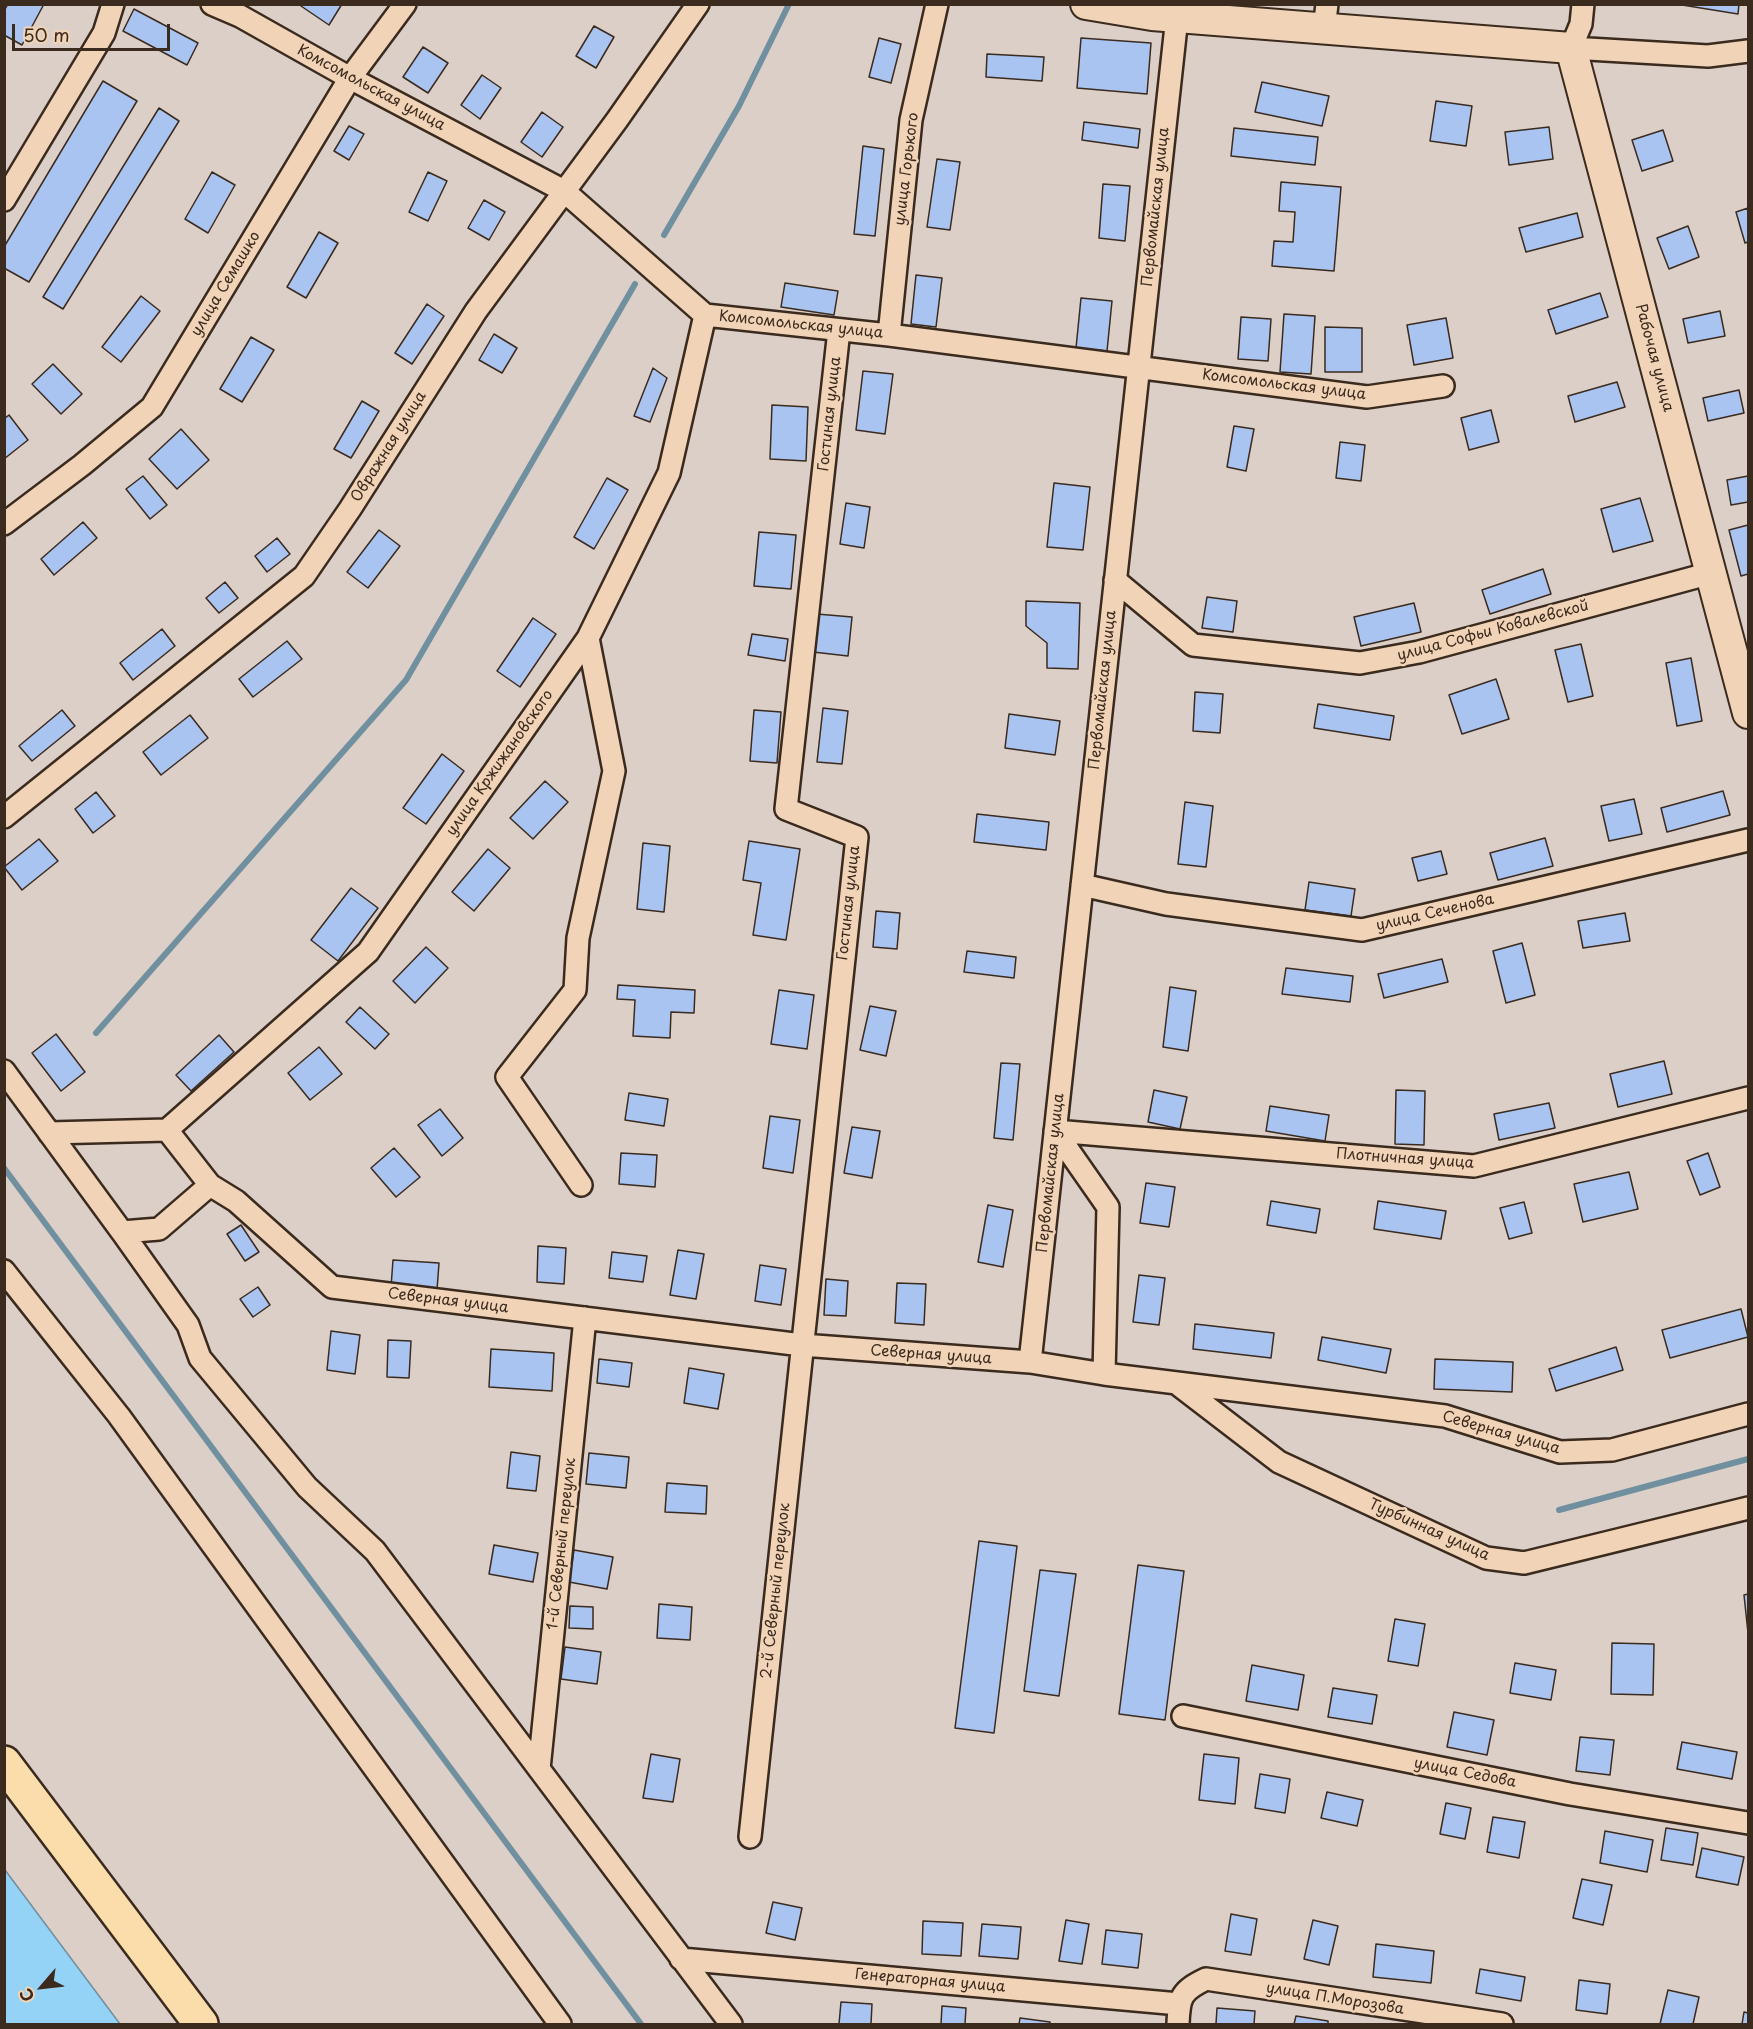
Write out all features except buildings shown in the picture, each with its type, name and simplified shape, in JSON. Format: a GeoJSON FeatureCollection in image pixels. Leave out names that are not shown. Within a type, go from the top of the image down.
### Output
{"type":"FeatureCollection","features":[{"type":"Feature","properties":{"kind":"main road"},"geometry":{"type":"LineString","coordinates":[[4,1763],[201,2025]]}},
{"type":"Feature","properties":{"kind":"street"},"geometry":{"type":"LineString","coordinates":[[4,200],[104,33],[113,4]]}},
{"type":"Feature","properties":{"kind":"street","name":"Комсомольская улица"},"geometry":{"type":"LineString","coordinates":[[212,4],[240,16],[350,78],[564,191],[705,315],[889,335],[1367,397],[1443,386]]}},
{"type":"Feature","properties":{"kind":"street","name":"улица Семашко"},"geometry":{"type":"LineString","coordinates":[[4,524],[82,465],[152,407],[350,78],[405,4]]}},
{"type":"Feature","properties":{"kind":"street","name":"Овражная улица"},"geometry":{"type":"LineString","coordinates":[[4,817],[304,576],[476,311],[617,120],[698,4]]}},
{"type":"Feature","properties":{"kind":"street","name":"улица Горького"},"geometry":{"type":"LineString","coordinates":[[889,335],[911,120],[937,4]]}},
{"type":"Feature","properties":{"kind":"street"},"geometry":{"type":"LineString","coordinates":[[1086,4],[1177,17],[1325,17],[1571,48],[1708,56],[1749,51]]}},
{"type":"Feature","properties":{"kind":"street"},"geometry":{"type":"LineString","coordinates":[[1571,48],[1581,24],[1583,4]]}},
{"type":"Feature","properties":{"kind":"street","name":"Первомайская улица"},"geometry":{"type":"LineString","coordinates":[[1030,1362],[1177,17]]}},
{"type":"Feature","properties":{"kind":"street","name":"Рабочая улица"},"geometry":{"type":"LineString","coordinates":[[1571,48],[1749,713]]}},
{"type":"Feature","properties":{"kind":"street","name":"улица Кржижановского"},"geometry":{"type":"LineString","coordinates":[[167,1130],[368,952],[588,638],[669,472],[705,315]]}},
{"type":"Feature","properties":{"kind":"street","name":"Гостиная улица"},"geometry":{"type":"LineString","coordinates":[[802,1345],[856,837],[786,809],[839,330]]}},
{"type":"Feature","properties":{"kind":"street","name":"улица Софьи Ковалевской"},"geometry":{"type":"LineString","coordinates":[[1115,580],[1193,645],[1360,663],[1419,652],[1711,573]]}},
{"type":"Feature","properties":{"kind":"street"},"geometry":{"type":"LineString","coordinates":[[581,1185],[507,1077],[575,990],[578,938],[614,771],[588,638]]}},
{"type":"Feature","properties":{"kind":"street","name":"улица Сеченова"},"geometry":{"type":"LineString","coordinates":[[1082,885],[1166,904],[1362,930],[1749,840]]}},
{"type":"Feature","properties":{"kind":"street"},"geometry":{"type":"LineString","coordinates":[[4,1071],[188,1325],[200,1358],[307,1487],[375,1551],[731,2025]]}},
{"type":"Feature","properties":{"kind":"street","name":"Плотничная улица"},"geometry":{"type":"LineString","coordinates":[[1055,1131],[1474,1166],[1749,1098]]}},
{"type":"Feature","properties":{"kind":"street"},"geometry":{"type":"LineString","coordinates":[[49,1133],[167,1130]]}},
{"type":"Feature","properties":{"kind":"street","name":"Северная улица"},"geometry":{"type":"LineString","coordinates":[[167,1130],[210,1185],[236,1201],[332,1287],[802,1345],[1030,1362],[1104,1374],[1445,1416],[1560,1452],[1612,1450],[1749,1414]]}},
{"type":"Feature","properties":{"kind":"street"},"geometry":{"type":"LineString","coordinates":[[1055,1131],[1108,1207],[1104,1374]]}},
{"type":"Feature","properties":{"kind":"street"},"geometry":{"type":"LineString","coordinates":[[122,1232],[159,1229],[210,1185]]}},
{"type":"Feature","properties":{"kind":"street"},"geometry":{"type":"LineString","coordinates":[[4,1271],[119,1416],[560,2025]]}},
{"type":"Feature","properties":{"kind":"street","name":"1-й Северный переулок"},"geometry":{"type":"LineString","coordinates":[[539,1769],[585,1318]]}},
{"type":"Feature","properties":{"kind":"street","name":"2-й Северный переулок"},"geometry":{"type":"LineString","coordinates":[[750,1837],[802,1345]]}},
{"type":"Feature","properties":{"kind":"street","name":"Турбинная улица"},"geometry":{"type":"LineString","coordinates":[[1175,1382],[1279,1462],[1486,1558],[1524,1563],[1749,1508]]}},
{"type":"Feature","properties":{"kind":"street","name":"улица Седова"},"geometry":{"type":"LineString","coordinates":[[1183,1716],[1570,1794],[1749,1823]]}},
{"type":"Feature","properties":{"kind":"street","name":"Генераторная улица"},"geometry":{"type":"LineString","coordinates":[[681,1959],[1178,2014]]}},
{"type":"Feature","properties":{"kind":"street","name":"улица П.Морозова"},"geometry":{"type":"LineString","coordinates":[[1178,2014],[1189,1987],[1206,1979],[1502,2025]]}},
{"type":"Feature","properties":{"kind":"water"},"geometry":{"type":"Polygon","coordinates":[[[5,1870],[120,2024],[5,2024],[5,1870]]]}},
{"type":"Feature","properties":{"kind":"waterway"},"geometry":{"type":"LineString","coordinates":[[664,235],[739,106],[789,4]]}},
{"type":"Feature","properties":{"kind":"waterway"},"geometry":{"type":"LineString","coordinates":[[96,1033],[406,680],[635,284]]}},
{"type":"Feature","properties":{"kind":"waterway"},"geometry":{"type":"LineString","coordinates":[[4,1168],[641,2024]]}},
{"type":"Feature","properties":{"kind":"waterway"},"geometry":{"type":"LineString","coordinates":[[1559,1510],[1748,1459]]}}]}
